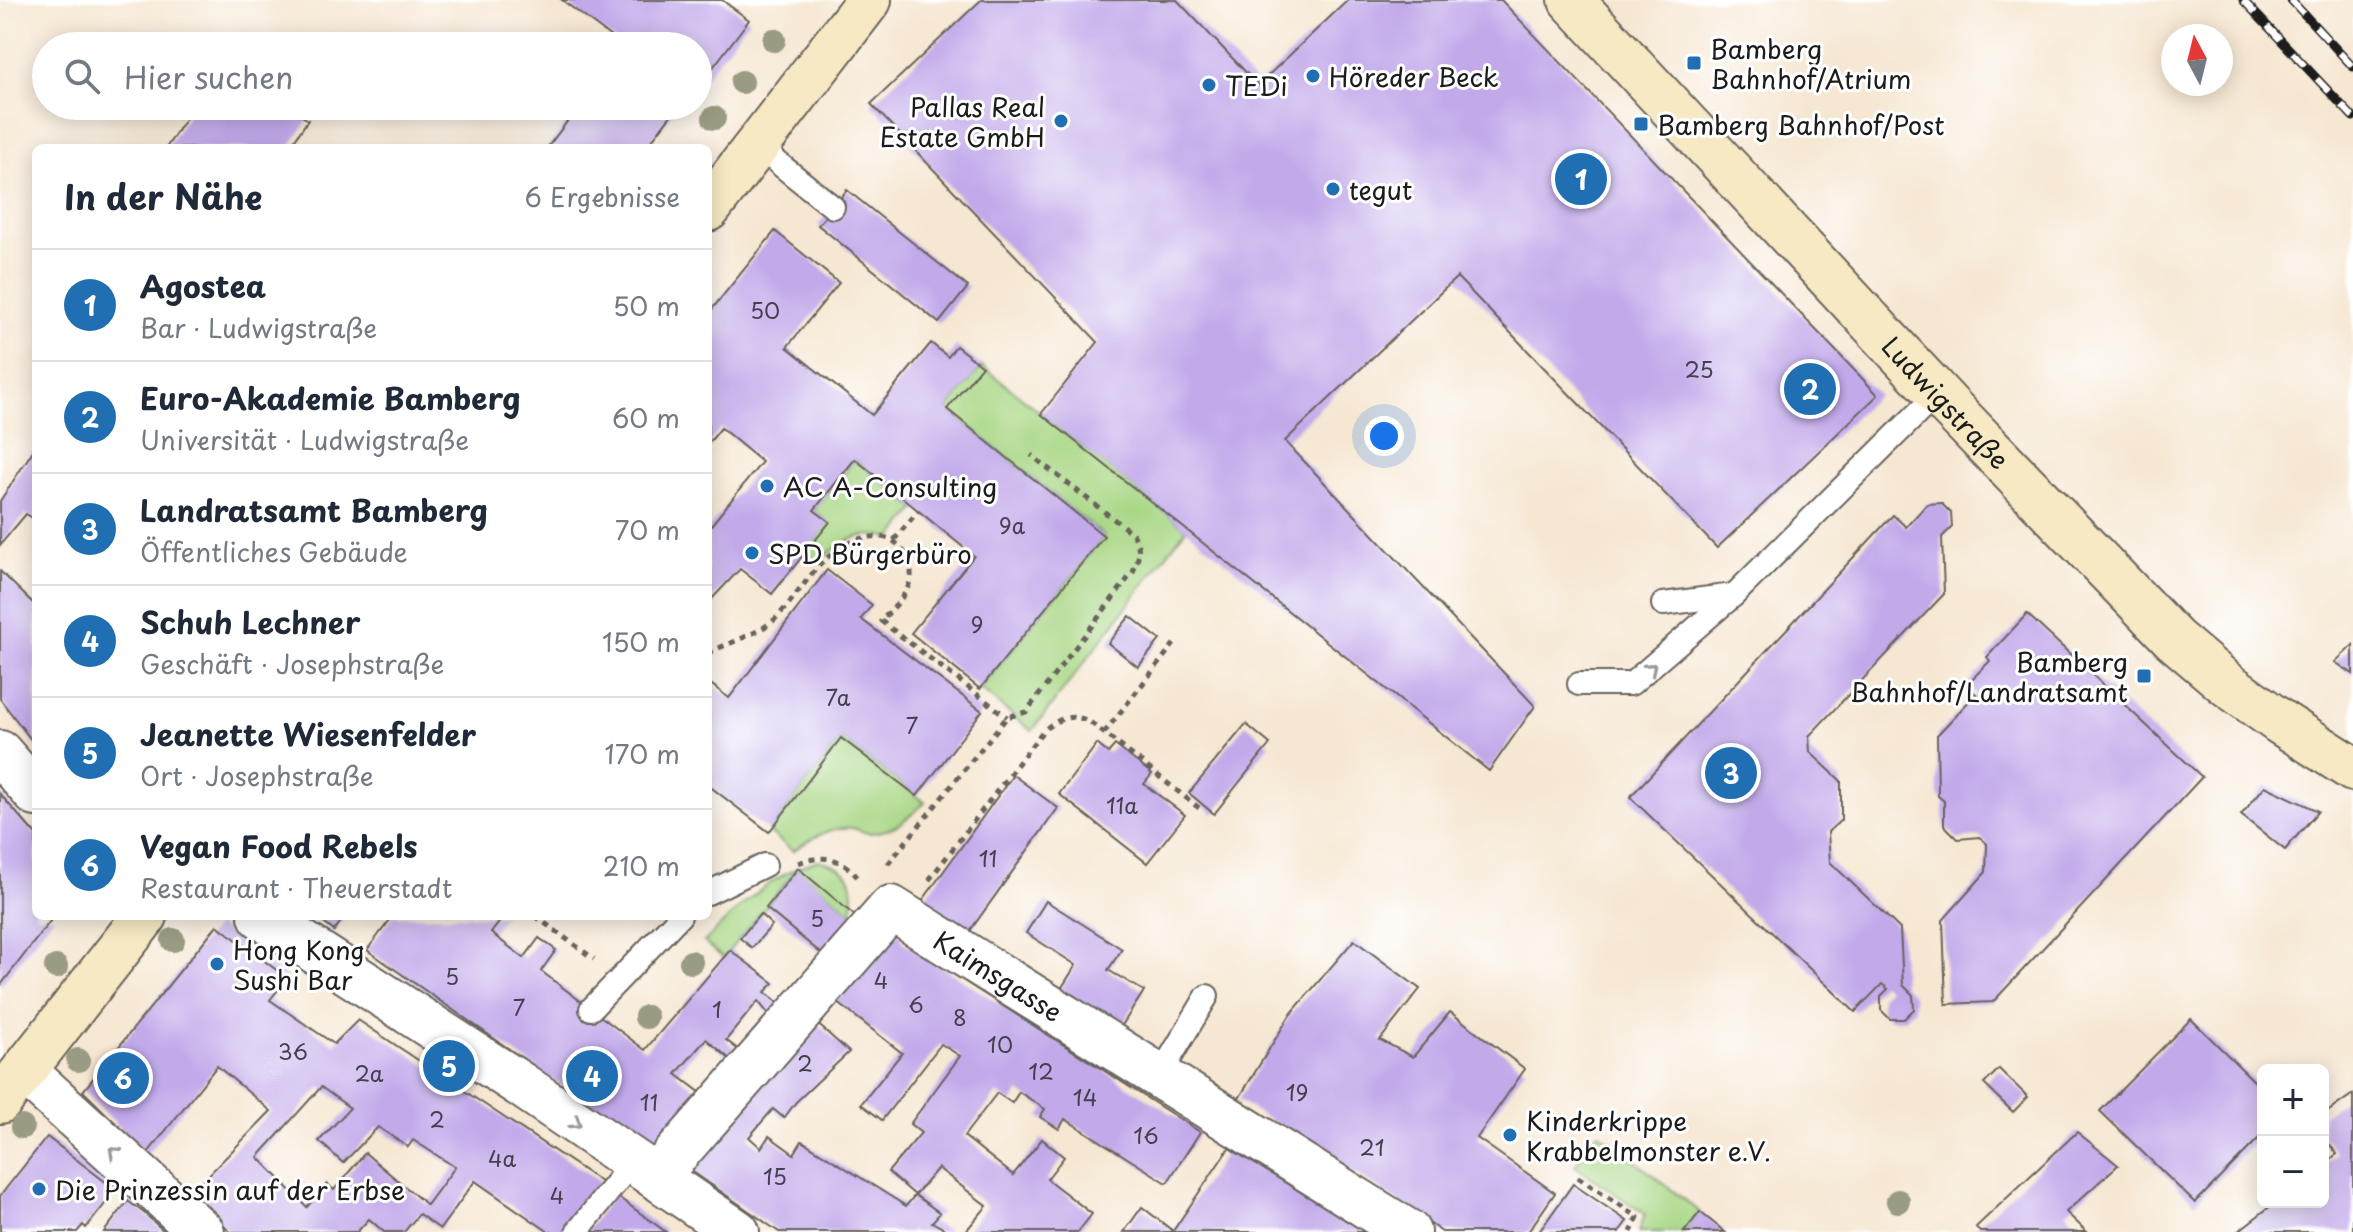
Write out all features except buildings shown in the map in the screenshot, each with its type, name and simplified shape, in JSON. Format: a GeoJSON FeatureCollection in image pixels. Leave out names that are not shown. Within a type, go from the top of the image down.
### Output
{"type":"FeatureCollection","features":[{"type":"Feature","properties":{"kind":"street"},"geometry":{"type":"LineString","coordinates":[[712,204],[869,0]]}},
{"type":"Feature","properties":{"kind":"street","name":"Ludwigstraße"},"geometry":{"type":"LineString","coordinates":[[1571,0],[1938,393],[2174,639],[2227,684],[2353,769]]}},
{"type":"Feature","properties":{"kind":"street"},"geometry":{"type":"LineString","coordinates":[[0,753],[32,789]]}},
{"type":"Feature","properties":{"kind":"street"},"geometry":{"type":"LineString","coordinates":[[644,1169],[891,908],[902,915]]}},
{"type":"Feature","properties":{"kind":"street","name":"Kaimsgasse"},"geometry":{"type":"LineString","coordinates":[[902,915],[1408,1232]]}},
{"type":"Feature","properties":{"kind":"street"},"geometry":{"type":"LineString","coordinates":[[142,920],[12,1086],[202,1232]]}},
{"type":"Feature","properties":{"kind":"street"},"geometry":{"type":"LineString","coordinates":[[268,920],[528,1075],[644,1169],[737,1232]]}},
{"type":"Feature","properties":{"kind":"lane"},"geometry":{"type":"LineString","coordinates":[[757,146],[833,207]]}},
{"type":"Feature","properties":{"kind":"lane"},"geometry":{"type":"LineString","coordinates":[[1579,684],[1631,684],[1734,595],[1938,393]]}},
{"type":"Feature","properties":{"kind":"lane"},"geometry":{"type":"LineString","coordinates":[[1663,604],[1734,595]]}},
{"type":"Feature","properties":{"kind":"lane"},"geometry":{"type":"LineString","coordinates":[[712,891],[765,865]]}},
{"type":"Feature","properties":{"kind":"lane"},"geometry":{"type":"LineString","coordinates":[[591,1009],[676,920]]}},
{"type":"Feature","properties":{"kind":"lane"},"geometry":{"type":"LineString","coordinates":[[1160,1075],[1207,996]]}},
{"type":"Feature","properties":{"kind":"lane"},"geometry":{"type":"LineString","coordinates":[[577,1232],[644,1169]]}},
{"type":"Feature","properties":{"kind":"path"},"geometry":{"type":"LineString","coordinates":[[887,865],[1007,717],[1026,712],[1133,572],[1139,558],[1140,546],[1133,534],[1031,455]]}},
{"type":"Feature","properties":{"kind":"path"},"geometry":{"type":"LineString","coordinates":[[894,540],[918,511]]}},
{"type":"Feature","properties":{"kind":"path"},"geometry":{"type":"LineString","coordinates":[[712,651],[772,622],[819,564],[838,549],[875,536],[894,540],[905,552],[912,568],[910,587],[881,621],[1007,717]]}},
{"type":"Feature","properties":{"kind":"path"},"geometry":{"type":"LineString","coordinates":[[1104,733],[1174,644]]}},
{"type":"Feature","properties":{"kind":"path"},"geometry":{"type":"LineString","coordinates":[[902,915],[1042,732],[1053,723],[1082,717],[1199,808]]}},
{"type":"Feature","properties":{"kind":"path"},"geometry":{"type":"LineString","coordinates":[[540,920],[620,979]]}},
{"type":"Feature","properties":{"kind":"path"},"geometry":{"type":"LineString","coordinates":[[1578,1177],[1638,1217],[1631,1232]]}},
{"type":"Feature","properties":{"kind":"green space"},"geometry":{"type":"Polygon","coordinates":[[[982,366],[1186,529],[1032,731],[980,689],[1104,536],[947,409],[982,366]]]}},
{"type":"Feature","properties":{"kind":"green space"},"geometry":{"type":"Polygon","coordinates":[[[855,459],[916,509],[892,538],[870,535],[852,539],[817,563],[805,553],[829,522],[814,510],[855,459]]]}},
{"type":"Feature","properties":{"kind":"green space"},"geometry":{"type":"Polygon","coordinates":[[[841,738],[925,802],[887,830],[871,833],[852,828],[836,829],[793,851],[769,832],[841,738]]]}},
{"type":"Feature","properties":{"kind":"green space"},"geometry":{"type":"Polygon","coordinates":[[[818,860],[838,867],[849,877],[853,892],[852,913],[797,869],[723,958],[704,942],[770,883],[801,866],[818,860]]]}},
{"type":"Feature","properties":{"kind":"green space"},"geometry":{"type":"Polygon","coordinates":[[[1598,1132],[1700,1212],[1684,1232],[1639,1232],[1645,1214],[1575,1166],[1598,1132]]]}},
{"type":"Feature","properties":{"kind":"railway"},"geometry":{"type":"LineString","coordinates":[[2243,0],[2353,117]]}},
{"type":"Feature","properties":{"kind":"railway"},"geometry":{"type":"LineString","coordinates":[[2291,0],[2353,67]]}},
{"type":"Feature","properties":{"kind":"place","name":"Bamberg Bahnhof/Atrium"},"geometry":{"type":"Point","coordinates":[1694,63]}},
{"type":"Feature","properties":{"kind":"place","name":"Höreder Beck"},"geometry":{"type":"Point","coordinates":[1313,76]}},
{"type":"Feature","properties":{"kind":"place","name":"TEDi"},"geometry":{"type":"Point","coordinates":[1209,85]}},
{"type":"Feature","properties":{"kind":"place","name":"Pallas Real Estate GmbH"},"geometry":{"type":"Point","coordinates":[1061,121]}},
{"type":"Feature","properties":{"kind":"place","name":"Bamberg Bahnhof/Post"},"geometry":{"type":"Point","coordinates":[1641,124]}},
{"type":"Feature","properties":{"kind":"place","name":"Agostea"},"geometry":{"type":"Point","coordinates":[1581,179]}},
{"type":"Feature","properties":{"kind":"place","name":"tegut"},"geometry":{"type":"Point","coordinates":[1333,189]}},
{"type":"Feature","properties":{"kind":"place","name":"Euro-Akademie Bamberg"},"geometry":{"type":"Point","coordinates":[1810,389]}},
{"type":"Feature","properties":{"kind":"place","name":"AC A-Consulting"},"geometry":{"type":"Point","coordinates":[767,486]}},
{"type":"Feature","properties":{"kind":"place","name":"SPD Bürgerbüro"},"geometry":{"type":"Point","coordinates":[752,553]}},
{"type":"Feature","properties":{"kind":"place","name":"Bamberg Bahnhof/Landratsamt"},"geometry":{"type":"Point","coordinates":[2144,676]}},
{"type":"Feature","properties":{"kind":"place","name":"Landratsamt Bamberg"},"geometry":{"type":"Point","coordinates":[1731,773]}},
{"type":"Feature","properties":{"kind":"place","name":"Hong Kong Sushi Bar"},"geometry":{"type":"Point","coordinates":[217,964]}},
{"type":"Feature","properties":{"kind":"place","name":"Jeanette Wiesenfelder"},"geometry":{"type":"Point","coordinates":[449,1066]}},
{"type":"Feature","properties":{"kind":"place","name":"Schuh Lechner"},"geometry":{"type":"Point","coordinates":[592,1076]}},
{"type":"Feature","properties":{"kind":"place","name":"Vegan Food Rebels"},"geometry":{"type":"Point","coordinates":[123,1078]}},
{"type":"Feature","properties":{"kind":"place","name":"Kinderkrippe Krabbelmonster e.V."},"geometry":{"type":"Point","coordinates":[1510,1135]}},
{"type":"Feature","properties":{"kind":"place","name":"Die Prinzessin auf der Erbse"},"geometry":{"type":"Point","coordinates":[39,1189]}}]}
